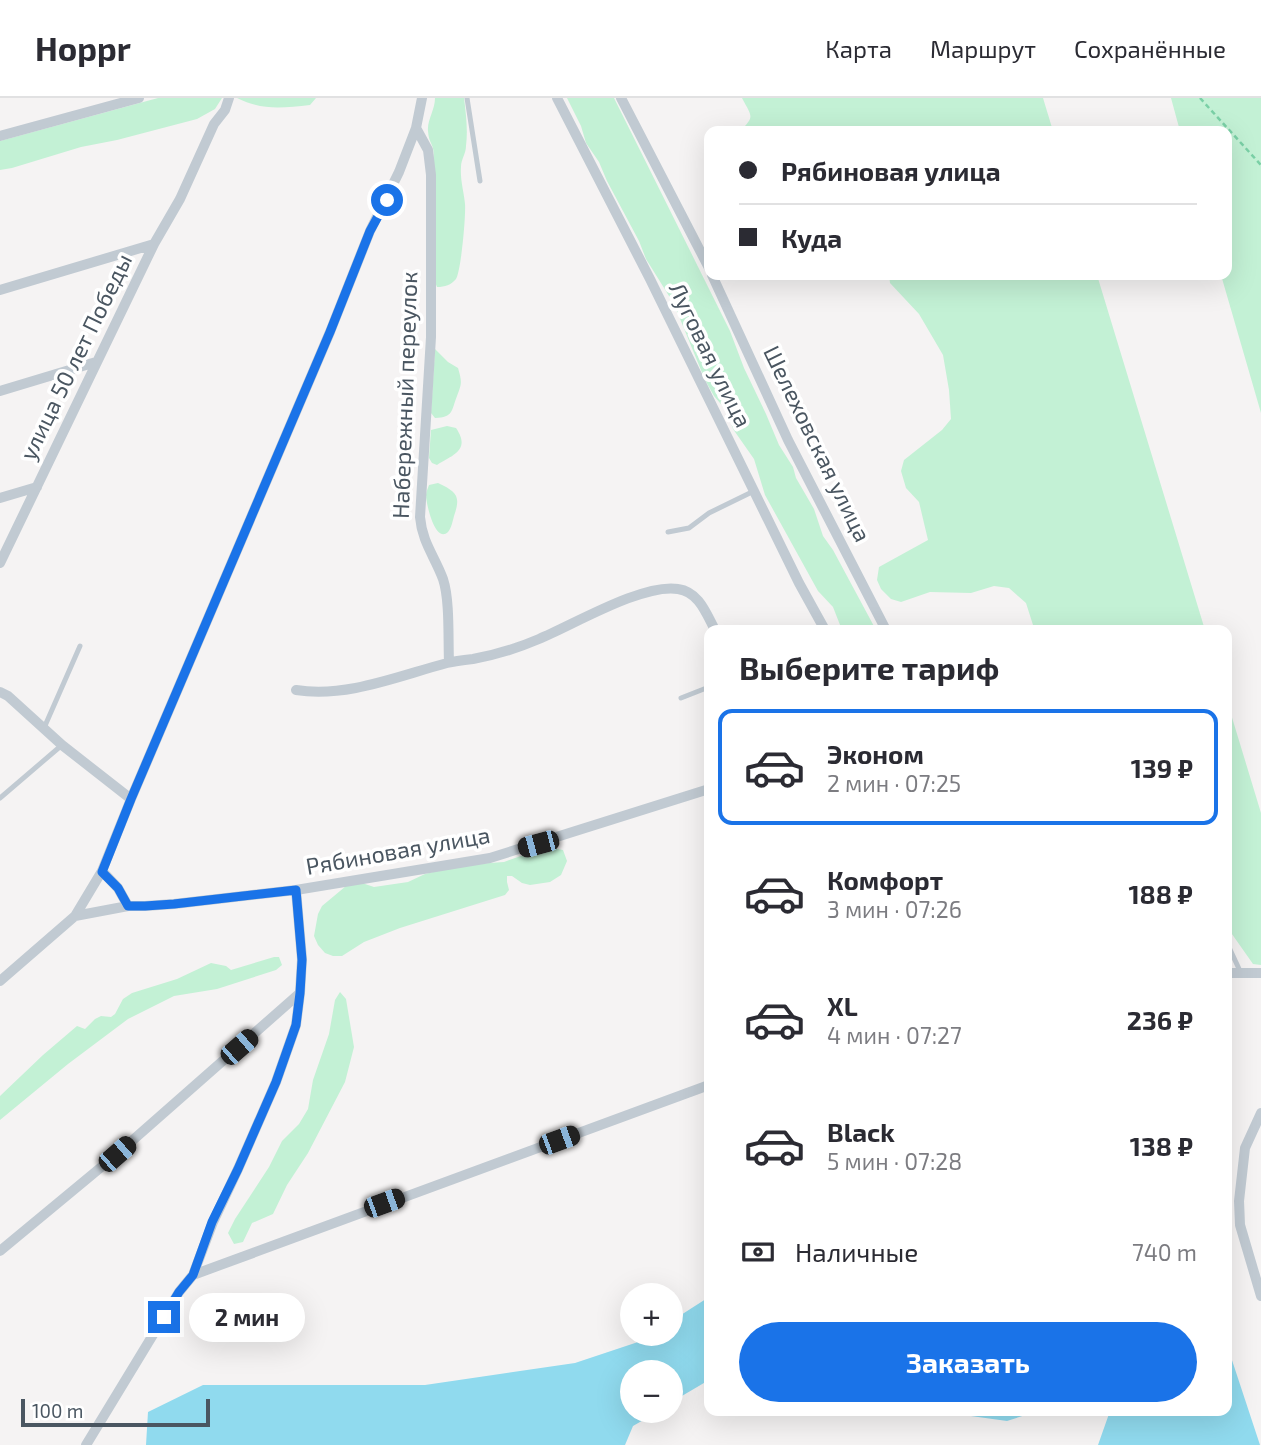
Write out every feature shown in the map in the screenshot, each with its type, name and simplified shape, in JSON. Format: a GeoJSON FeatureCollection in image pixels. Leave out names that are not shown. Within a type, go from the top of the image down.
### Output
{"type":"FeatureCollection","features":[{"type":"Feature","properties":{"kind":"street"},"geometry":{"type":"LineString","coordinates":[[0,136],[139,98]]}},
{"type":"Feature","properties":{"kind":"street","name":"улица 50 лет Победы"},"geometry":{"type":"LineString","coordinates":[[0,563],[154,244],[180,199],[214,124],[225,110],[229,98]]}},
{"type":"Feature","properties":{"kind":"street"},"geometry":{"type":"LineString","coordinates":[[0,981],[75,916],[102,872],[370,231],[399,172],[415,128],[422,98]]}},
{"type":"Feature","properties":{"kind":"street","name":"Луговая улица"},"geometry":{"type":"LineString","coordinates":[[557,98],[822,625]]}},
{"type":"Feature","properties":{"kind":"street"},"geometry":{"type":"LineString","coordinates":[[621,98],[704,258]]}},
{"type":"Feature","properties":{"kind":"street","name":"Набережный переулок"},"geometry":{"type":"LineString","coordinates":[[415,128],[428,150],[431,175],[431,337],[420,517],[423,537],[445,590],[449,662]]}},
{"type":"Feature","properties":{"kind":"street"},"geometry":{"type":"LineString","coordinates":[[0,290],[154,244]]}},
{"type":"Feature","properties":{"kind":"street","name":"Шелеховская улица"},"geometry":{"type":"LineString","coordinates":[[714,280],[788,440],[883,625]]}},
{"type":"Feature","properties":{"kind":"street"},"geometry":{"type":"LineString","coordinates":[[0,391],[96,362]]}},
{"type":"Feature","properties":{"kind":"street"},"geometry":{"type":"LineString","coordinates":[[0,498],[37,487]]}},
{"type":"Feature","properties":{"kind":"street"},"geometry":{"type":"LineString","coordinates":[[296,690],[334,691],[509,650],[637,595],[667,588],[685,590],[696,597],[713,625]]}},
{"type":"Feature","properties":{"kind":"street"},"geometry":{"type":"LineString","coordinates":[[0,692],[131,799]]}},
{"type":"Feature","properties":{"kind":"street","name":"Рябиновая улица"},"geometry":{"type":"LineString","coordinates":[[75,916],[128,906],[174,904],[296,890],[498,856],[704,791]]}},
{"type":"Feature","properties":{"kind":"street"},"geometry":{"type":"LineString","coordinates":[[102,872],[118,888],[128,906]]}},
{"type":"Feature","properties":{"kind":"street"},"geometry":{"type":"LineString","coordinates":[[86,1445],[179,1292],[193,1275],[212,1222],[276,1082],[296,1025],[300,993],[302,960],[296,890]]}},
{"type":"Feature","properties":{"kind":"street"},"geometry":{"type":"LineString","coordinates":[[1232,973],[1261,973]]}},
{"type":"Feature","properties":{"kind":"street"},"geometry":{"type":"LineString","coordinates":[[0,1251],[117,1154],[300,993]]}},
{"type":"Feature","properties":{"kind":"street"},"geometry":{"type":"LineString","coordinates":[[193,1275],[704,1087]]}},
{"type":"Feature","properties":{"kind":"street"},"geometry":{"type":"LineString","coordinates":[[1261,1113],[1245,1148],[1239,1201],[1240,1226],[1261,1296]]}},
{"type":"Feature","properties":{"kind":"lane"},"geometry":{"type":"LineString","coordinates":[[467,98],[480,181]]}},
{"type":"Feature","properties":{"kind":"lane"},"geometry":{"type":"LineString","coordinates":[[668,532],[690,528],[709,513],[754,491]]}},
{"type":"Feature","properties":{"kind":"lane"},"geometry":{"type":"LineString","coordinates":[[44,728],[80,646]]}},
{"type":"Feature","properties":{"kind":"lane"},"geometry":{"type":"LineString","coordinates":[[681,698],[704,689]]}},
{"type":"Feature","properties":{"kind":"lane"},"geometry":{"type":"LineString","coordinates":[[0,798],[62,745]]}},
{"type":"Feature","properties":{"kind":"lane"},"geometry":{"type":"LineString","coordinates":[[1232,954],[1241,973]]}},
{"type":"Feature","properties":{"kind":"path"},"geometry":{"type":"LineString","coordinates":[[1200,98],[1225,126]]}},
{"type":"Feature","properties":{"kind":"path"},"geometry":{"type":"LineString","coordinates":[[1232,133],[1261,165]]}},
{"type":"Feature","properties":{"kind":"green space"},"geometry":{"type":"Polygon","coordinates":[[[158,98],[222,98],[215,109],[197,119],[0,170],[0,141],[158,98]]]}},
{"type":"Feature","properties":{"kind":"green space"},"geometry":{"type":"Polygon","coordinates":[[[237,98],[316,98],[310,105],[282,108],[264,107],[237,98]]]}},
{"type":"Feature","properties":{"kind":"green space"},"geometry":{"type":"Polygon","coordinates":[[[435,98],[464,98],[467,128],[466,149],[461,167],[465,210],[460,266],[454,281],[437,287],[432,164],[434,153],[428,131],[435,98]]]}},
{"type":"Feature","properties":{"kind":"green space"},"geometry":{"type":"Polygon","coordinates":[[[567,98],[614,98],[730,331],[779,445],[814,509],[823,536],[873,625],[840,625],[833,607],[818,591],[765,495],[754,459],[705,380],[674,304],[646,259],[599,162],[586,143],[567,98]]]}},
{"type":"Feature","properties":{"kind":"green space"},"geometry":{"type":"Polygon","coordinates":[[[742,98],[1043,98],[1051,126],[744,126],[750,119],[750,112],[742,98]]]}},
{"type":"Feature","properties":{"kind":"green space"},"geometry":{"type":"Polygon","coordinates":[[[1171,98],[1261,98],[1261,413],[1222,280],[1232,280],[1232,126],[1179,126],[1171,98]]]}},
{"type":"Feature","properties":{"kind":"green space"},"geometry":{"type":"Polygon","coordinates":[[[890,280],[1099,280],[1203,625],[1033,625],[1026,603],[1009,588],[994,586],[971,593],[930,592],[901,602],[891,599],[881,589],[877,580],[879,567],[928,540],[919,502],[906,488],[901,471],[904,460],[942,430],[951,419],[943,355],[919,314],[890,280]]]}},
{"type":"Feature","properties":{"kind":"green space"},"geometry":{"type":"Polygon","coordinates":[[[435,349],[458,368],[461,382],[449,415],[435,418],[431,413],[435,349]]]}},
{"type":"Feature","properties":{"kind":"green space"},"geometry":{"type":"Polygon","coordinates":[[[447,426],[456,428],[462,442],[461,447],[454,455],[437,465],[429,458],[431,430],[447,426]]]}},
{"type":"Feature","properties":{"kind":"green space"},"geometry":{"type":"Polygon","coordinates":[[[438,483],[453,492],[457,499],[451,527],[443,534],[435,528],[426,499],[429,485],[438,483]]]}},
{"type":"Feature","properties":{"kind":"green space"},"geometry":{"type":"Polygon","coordinates":[[[1232,717],[1261,813],[1261,965],[1253,964],[1232,934],[1232,717]]]}},
{"type":"Feature","properties":{"kind":"green space"},"geometry":{"type":"Polygon","coordinates":[[[552,848],[563,850],[567,861],[561,875],[550,882],[530,885],[507,876],[509,890],[505,895],[400,928],[364,942],[342,956],[325,953],[314,936],[322,906],[346,886],[362,883],[374,887],[408,882],[425,874],[461,865],[504,862],[552,848]]]}},
{"type":"Feature","properties":{"kind":"green space"},"geometry":{"type":"Polygon","coordinates":[[[279,957],[282,965],[276,970],[217,989],[174,996],[128,1019],[0,1120],[0,1096],[77,1026],[85,1029],[101,1016],[111,1017],[123,999],[132,993],[177,979],[211,963],[226,966],[231,970],[279,957]]]}},
{"type":"Feature","properties":{"kind":"green space"},"geometry":{"type":"Polygon","coordinates":[[[340,992],[346,999],[354,1047],[345,1082],[273,1214],[252,1223],[243,1242],[234,1244],[228,1233],[235,1219],[269,1167],[282,1141],[299,1124],[308,1109],[313,1080],[329,1034],[335,1000],[340,992]]]}},
{"type":"Feature","properties":{"kind":"water"},"geometry":{"type":"Polygon","coordinates":[[[704,1300],[704,1383],[683,1395],[683,1360],[620,1360],[620,1423],[638,1423],[633,1426],[625,1445],[146,1445],[148,1412],[203,1385],[425,1385],[575,1363],[626,1346],[683,1346],[683,1314],[704,1300]]]}},
{"type":"Feature","properties":{"kind":"water"},"geometry":{"type":"Polygon","coordinates":[[[1232,1360],[1260,1445],[1098,1445],[1108,1416],[1232,1416],[1232,1360]]]}},
{"type":"Feature","properties":{"kind":"water"},"geometry":{"type":"Polygon","coordinates":[[[971,1416],[1022,1416],[1007,1421],[971,1416]]]}},
{"type":"Feature","properties":{"kind":"route"},"geometry":{"type":"LineString","coordinates":[[164,1317],[193,1275],[212,1222],[276,1082],[296,1025],[302,960],[296,890],[174,904],[128,906],[118,888],[102,872],[370,231],[387,200]]}}]}
